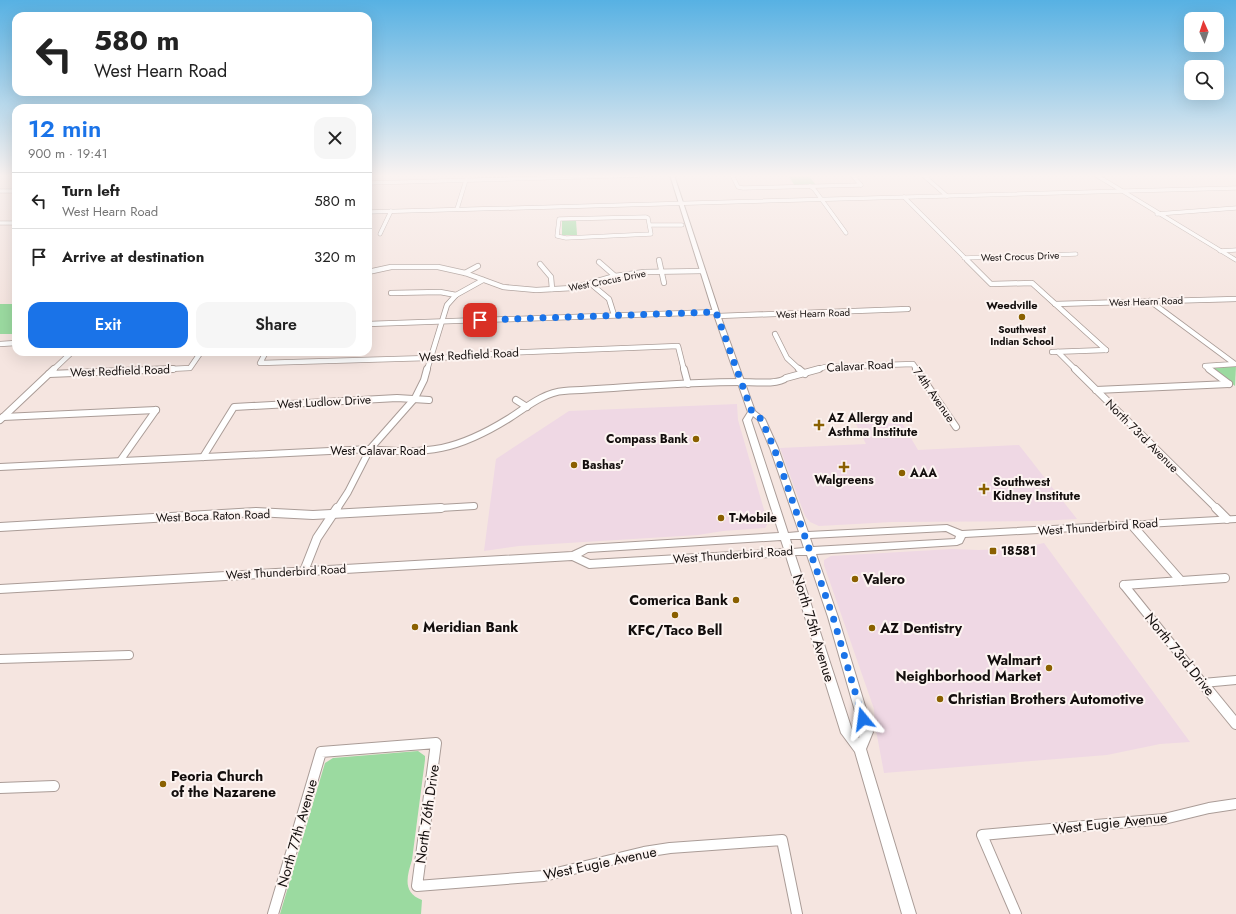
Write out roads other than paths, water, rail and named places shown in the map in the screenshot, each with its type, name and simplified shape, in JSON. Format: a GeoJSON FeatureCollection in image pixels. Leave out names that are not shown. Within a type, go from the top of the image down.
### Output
{"type":"FeatureCollection","features":[{"type":"Feature","properties":{"kind":"main road","name":"North 75th Avenue"},"geometry":{"type":"LineString","coordinates":[[686,218],[741,382],[752,412],[761,419],[774,448],[839,637],[867,732],[860,749]]}},
{"type":"Feature","properties":{"kind":"main road","name":"North 75th Avenue"},"geometry":{"type":"LineString","coordinates":[[752,412],[747,420],[847,733],[860,749],[909,914]]}},
{"type":"Feature","properties":{"kind":"main road","name":"West Thunderbird Road"},"geometry":{"type":"LineString","coordinates":[[0,589],[573,556],[587,549],[784,536],[947,528],[961,534],[1231,519]]}},
{"type":"Feature","properties":{"kind":"main road","name":"West Thunderbird Road"},"geometry":{"type":"LineString","coordinates":[[573,556],[589,564],[957,542],[959,541],[961,534]]}},
{"type":"Feature","properties":{"kind":"street"},"geometry":{"type":"LineString","coordinates":[[380,234],[388,218]]}},
{"type":"Feature","properties":{"kind":"street"},"geometry":{"type":"LineString","coordinates":[[618,218],[559,219],[557,236],[651,234],[647,218]]}},
{"type":"Feature","properties":{"kind":"street"},"geometry":{"type":"LineString","coordinates":[[835,218],[846,232]]}},
{"type":"Feature","properties":{"kind":"street"},"geometry":{"type":"LineString","coordinates":[[924,218],[991,284],[1032,283],[1055,304]]}},
{"type":"Feature","properties":{"kind":"street"},"geometry":{"type":"LineString","coordinates":[[1163,218],[1236,260]]}},
{"type":"Feature","properties":{"kind":"street"},"geometry":{"type":"LineString","coordinates":[[0,223],[12,223]]}},
{"type":"Feature","properties":{"kind":"street"},"geometry":{"type":"LineString","coordinates":[[675,223],[682,224],[658,226],[650,225],[675,223]]}},
{"type":"Feature","properties":{"kind":"street"},"geometry":{"type":"LineString","coordinates":[[1220,251],[1236,250]]}},
{"type":"Feature","properties":{"kind":"street","name":"West Crocus Drive"},"geometry":{"type":"LineString","coordinates":[[964,258],[1076,254]]}},
{"type":"Feature","properties":{"kind":"street"},"geometry":{"type":"LineString","coordinates":[[659,260],[664,283]]}},
{"type":"Feature","properties":{"kind":"street"},"geometry":{"type":"LineString","coordinates":[[599,262],[615,276]]}},
{"type":"Feature","properties":{"kind":"street"},"geometry":{"type":"LineString","coordinates":[[540,264],[551,277],[552,289]]}},
{"type":"Feature","properties":{"kind":"street","name":"West Crocus Drive"},"geometry":{"type":"LineString","coordinates":[[372,271],[391,267],[418,266],[444,268],[465,273],[509,288],[521,290],[573,288],[615,276],[644,272],[703,271]]}},
{"type":"Feature","properties":{"kind":"street"},"geometry":{"type":"LineString","coordinates":[[465,273],[478,266]]}},
{"type":"Feature","properties":{"kind":"street"},"geometry":{"type":"LineString","coordinates":[[304,571],[317,538],[348,492],[370,449],[415,398],[424,380],[447,305],[456,295],[483,280]]}},
{"type":"Feature","properties":{"kind":"street"},"geometry":{"type":"LineString","coordinates":[[591,284],[609,299],[614,315]]}},
{"type":"Feature","properties":{"kind":"street"},"geometry":{"type":"LineString","coordinates":[[391,293],[440,292],[456,295]]}},
{"type":"Feature","properties":{"kind":"street","name":"West Hearn Road"},"geometry":{"type":"LineString","coordinates":[[1055,304],[1236,299]]}},
{"type":"Feature","properties":{"kind":"street"},"geometry":{"type":"LineString","coordinates":[[1096,390],[1229,384],[1205,366],[1235,364],[1150,301]]}},
{"type":"Feature","properties":{"kind":"street","name":"North 73rd Avenue"},"geometry":{"type":"LineString","coordinates":[[1055,304],[1106,350],[1055,352],[1231,519]]}},
{"type":"Feature","properties":{"kind":"street","name":"West Hearn Road"},"geometry":{"type":"LineString","coordinates":[[372,324],[614,315],[908,309]]}},
{"type":"Feature","properties":{"kind":"street"},"geometry":{"type":"LineString","coordinates":[[775,334],[787,358],[805,374]]}},
{"type":"Feature","properties":{"kind":"street"},"geometry":{"type":"LineString","coordinates":[[0,344],[12,343]]}},
{"type":"Feature","properties":{"kind":"street","name":"West Redfield Road"},"geometry":{"type":"LineString","coordinates":[[264,356],[260,364],[462,357],[504,353],[678,346],[688,384]]}},
{"type":"Feature","properties":{"kind":"street"},"geometry":{"type":"LineString","coordinates":[[2,419],[68,356]]}},
{"type":"Feature","properties":{"kind":"street","name":"West Redfield Road"},"geometry":{"type":"LineString","coordinates":[[49,374],[190,368],[198,356]]}},
{"type":"Feature","properties":{"kind":"street","name":"Calavar Road"},"geometry":{"type":"LineString","coordinates":[[741,382],[783,381],[786,378],[831,367],[912,364]]}},
{"type":"Feature","properties":{"kind":"street","name":"74th Avenue"},"geometry":{"type":"LineString","coordinates":[[912,364],[956,427]]}},
{"type":"Feature","properties":{"kind":"street","name":"West Calavar Road"},"geometry":{"type":"LineString","coordinates":[[0,467],[370,449],[397,452],[417,452],[450,446],[482,434],[551,393],[566,390],[741,382]]}},
{"type":"Feature","properties":{"kind":"street","name":"West Ludlow Drive"},"geometry":{"type":"LineString","coordinates":[[203,458],[234,407],[397,398],[429,400]]}},
{"type":"Feature","properties":{"kind":"street"},"geometry":{"type":"LineString","coordinates":[[516,400],[527,406]]}},
{"type":"Feature","properties":{"kind":"street"},"geometry":{"type":"LineString","coordinates":[[2,419],[156,410],[120,461]]}},
{"type":"Feature","properties":{"kind":"street","name":"West Boca Raton Road"},"geometry":{"type":"LineString","coordinates":[[0,527],[256,512],[294,515],[474,506]]}},
{"type":"Feature","properties":{"kind":"street"},"geometry":{"type":"LineString","coordinates":[[1131,524],[1180,581],[1225,578]]}},
{"type":"Feature","properties":{"kind":"street","name":"North 73rd Drive"},"geometry":{"type":"LineString","coordinates":[[1180,581],[1124,585],[1236,724]]}},
{"type":"Feature","properties":{"kind":"street"},"geometry":{"type":"LineString","coordinates":[[0,659],[129,655]]}},
{"type":"Feature","properties":{"kind":"street"},"geometry":{"type":"LineString","coordinates":[[1203,683],[1236,680]]}},
{"type":"Feature","properties":{"kind":"street","name":"North 76th Drive"},"geometry":{"type":"LineString","coordinates":[[321,752],[436,743],[417,886]]}},
{"type":"Feature","properties":{"kind":"street","name":"North 77th Avenue"},"geometry":{"type":"LineString","coordinates":[[273,914],[321,752]]}},
{"type":"Feature","properties":{"kind":"street"},"geometry":{"type":"LineString","coordinates":[[0,788],[54,786]]}},
{"type":"Feature","properties":{"kind":"street","name":"West Eugie Avenue"},"geometry":{"type":"LineString","coordinates":[[1016,914],[982,835],[1152,820],[1236,804]]}},
{"type":"Feature","properties":{"kind":"street","name":"West Eugie Avenue"},"geometry":{"type":"LineString","coordinates":[[417,886],[544,876],[644,852],[670,848],[782,840],[797,914]]}},
{"type":"Feature","properties":{"kind":"place","name":"Southwest Indian School"},"geometry":{"type":"Point","coordinates":[1022,317]}},
{"type":"Feature","properties":{"kind":"place","name":"AZ Allergy and Asthma Institute"},"geometry":{"type":"Point","coordinates":[819,425]}},
{"type":"Feature","properties":{"kind":"place","name":"Compass Bank"},"geometry":{"type":"Point","coordinates":[696,439]}},
{"type":"Feature","properties":{"kind":"place","name":"Bashas'"},"geometry":{"type":"Point","coordinates":[574,465]}},
{"type":"Feature","properties":{"kind":"place","name":"Walgreens"},"geometry":{"type":"Point","coordinates":[844,467]}},
{"type":"Feature","properties":{"kind":"place","name":"AAA"},"geometry":{"type":"Point","coordinates":[902,473]}},
{"type":"Feature","properties":{"kind":"place","name":"Southwest Kidney Institute"},"geometry":{"type":"Point","coordinates":[984,489]}},
{"type":"Feature","properties":{"kind":"place","name":"T-Mobile"},"geometry":{"type":"Point","coordinates":[721,518]}},
{"type":"Feature","properties":{"kind":"place","name":"18581"},"geometry":{"type":"Point","coordinates":[993,551]}},
{"type":"Feature","properties":{"kind":"place","name":"Valero"},"geometry":{"type":"Point","coordinates":[855,579]}},
{"type":"Feature","properties":{"kind":"place","name":"Comerica Bank"},"geometry":{"type":"Point","coordinates":[736,600]}},
{"type":"Feature","properties":{"kind":"place","name":"KFC/Taco Bell"},"geometry":{"type":"Point","coordinates":[675,615]}},
{"type":"Feature","properties":{"kind":"place","name":"Meridian Bank"},"geometry":{"type":"Point","coordinates":[415,627]}},
{"type":"Feature","properties":{"kind":"place","name":"AZ Dentistry"},"geometry":{"type":"Point","coordinates":[872,628]}},
{"type":"Feature","properties":{"kind":"place","name":"Walmart Neighborhood Market"},"geometry":{"type":"Point","coordinates":[1049,668]}},
{"type":"Feature","properties":{"kind":"place","name":"Christian Brothers Automotive"},"geometry":{"type":"Point","coordinates":[940,699]}},
{"type":"Feature","properties":{"kind":"place","name":"Peoria Church of the Nazarene"},"geometry":{"type":"Point","coordinates":[163,784]}},
{"type":"Feature","properties":{"kind":"district","name":"Weedville"},"geometry":{"type":"Point","coordinates":[1012,305]}}]}
